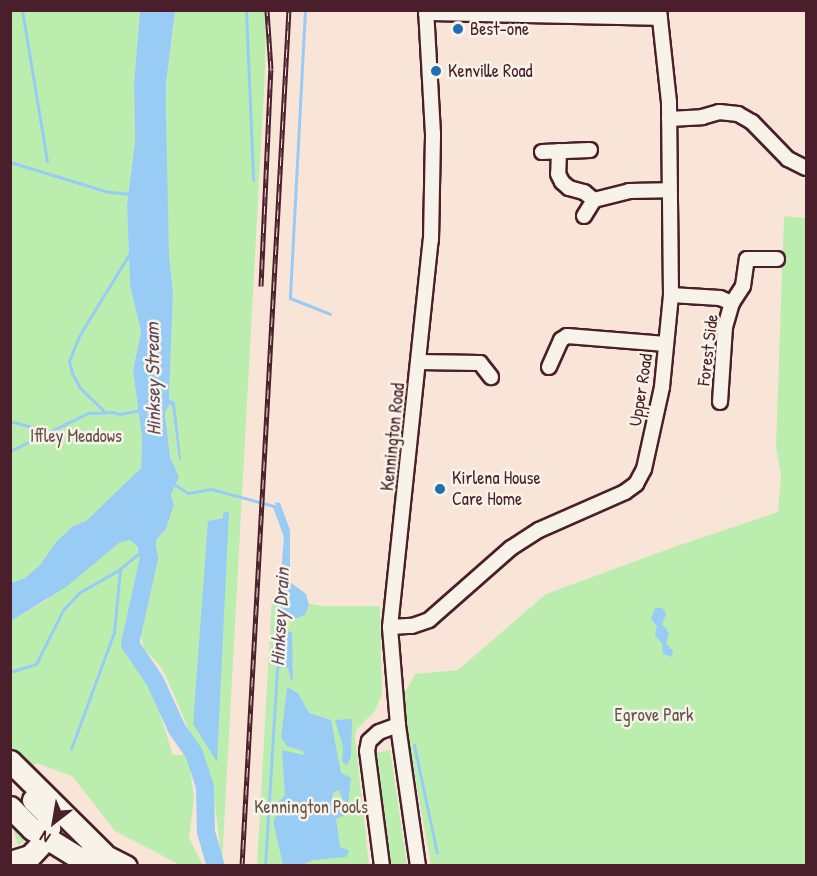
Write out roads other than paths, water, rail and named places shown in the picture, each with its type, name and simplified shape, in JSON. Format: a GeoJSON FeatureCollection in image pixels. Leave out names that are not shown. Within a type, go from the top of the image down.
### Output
{"type":"FeatureCollection","features":[{"type":"Feature","properties":{"kind":"highway"},"geometry":{"type":"LineString","coordinates":[[16,775],[96,862]]}},
{"type":"Feature","properties":{"kind":"highway"},"geometry":{"type":"LineString","coordinates":[[20,859],[45,837],[50,824],[41,803]]}},
{"type":"Feature","properties":{"kind":"highway"},"geometry":{"type":"LineString","coordinates":[[18,814],[45,837],[96,862]]}},
{"type":"Feature","properties":{"kind":"highway"},"geometry":{"type":"LineString","coordinates":[[20,859],[96,862],[126,866]]}},
{"type":"Feature","properties":{"kind":"street"},"geometry":{"type":"LineString","coordinates":[[426,12],[660,14]]}},
{"type":"Feature","properties":{"kind":"street","name":"Kennington Road"},"geometry":{"type":"LineString","coordinates":[[418,866],[398,725],[390,627],[420,362],[434,188],[426,12]]}},
{"type":"Feature","properties":{"kind":"street","name":"Upper Road"},"geometry":{"type":"LineString","coordinates":[[390,627],[412,626],[429,620],[511,548],[539,530],[625,492],[636,484],[644,469],[654,424],[671,295],[668,190],[669,119],[660,14]]}},
{"type":"Feature","properties":{"kind":"street"},"geometry":{"type":"LineString","coordinates":[[669,119],[702,117],[719,112],[738,114],[752,122],[778,152],[807,168]]}},
{"type":"Feature","properties":{"kind":"street"},"geometry":{"type":"LineString","coordinates":[[542,152],[590,150]]}},
{"type":"Feature","properties":{"kind":"street"},"geometry":{"type":"LineString","coordinates":[[559,152],[558,174],[562,182],[594,200]]}},
{"type":"Feature","properties":{"kind":"street"},"geometry":{"type":"LineString","coordinates":[[584,216],[594,200],[629,190],[668,190]]}},
{"type":"Feature","properties":{"kind":"street","name":"Forest Side"},"geometry":{"type":"LineString","coordinates":[[720,402],[725,327],[732,303],[743,286],[747,259],[777,258]]}},
{"type":"Feature","properties":{"kind":"street","name":"Forest Side"},"geometry":{"type":"LineString","coordinates":[[671,295],[720,298],[732,303]]}},
{"type":"Feature","properties":{"kind":"street"},"geometry":{"type":"LineString","coordinates":[[549,368],[561,340],[567,336],[666,344]]}},
{"type":"Feature","properties":{"kind":"street"},"geometry":{"type":"LineString","coordinates":[[420,362],[480,363],[491,377]]}},
{"type":"Feature","properties":{"kind":"street"},"geometry":{"type":"LineString","coordinates":[[382,866],[367,751],[369,741],[380,732],[398,725]]}},
{"type":"Feature","properties":{"kind":"water"},"geometry":{"type":"Polygon","coordinates":[[[140,10],[175,11],[166,84],[166,113],[169,255],[173,293],[169,399],[175,402],[181,459],[179,461],[172,406],[169,405],[165,413],[170,457],[179,477],[171,495],[174,505],[166,529],[157,539],[151,559],[130,540],[119,543],[66,587],[11,621],[11,583],[25,578],[40,565],[56,542],[73,526],[86,521],[141,468],[142,439],[133,370],[141,332],[130,286],[127,205],[135,141],[134,84],[140,10]]]}},
{"type":"Feature","properties":{"kind":"water"},"geometry":{"type":"Polygon","coordinates":[[[275,502],[280,503],[290,530],[290,582],[306,594],[309,605],[305,615],[290,620],[286,610],[284,631],[292,632],[293,679],[291,680],[288,668],[277,668],[284,533],[275,502]]]}},
{"type":"Feature","properties":{"kind":"water"},"geometry":{"type":"Polygon","coordinates":[[[229,511],[217,762],[193,724],[208,521],[223,518],[223,513],[229,511]]]}},
{"type":"Feature","properties":{"kind":"water"},"geometry":{"type":"Polygon","coordinates":[[[655,608],[662,608],[665,611],[666,615],[662,624],[669,633],[666,643],[673,651],[672,657],[663,654],[662,643],[655,636],[657,626],[651,619],[655,608]]]}},
{"type":"Feature","properties":{"kind":"water"},"geometry":{"type":"Polygon","coordinates":[[[287,687],[298,693],[309,713],[331,720],[341,773],[351,778],[348,804],[343,800],[339,790],[333,793],[331,803],[332,809],[345,806],[348,809],[345,815],[336,819],[340,847],[349,852],[346,857],[313,860],[302,865],[283,865],[274,825],[274,819],[280,810],[279,801],[285,795],[282,750],[304,755],[303,751],[287,746],[281,738],[287,687]]]}},
{"type":"Feature","properties":{"kind":"water"},"geometry":{"type":"Polygon","coordinates":[[[352,719],[351,757],[347,765],[342,761],[343,747],[335,720],[352,719]]]}},
{"type":"Feature","properties":{"kind":"waterway"},"geometry":{"type":"LineString","coordinates":[[22,10],[47,161]]}},
{"type":"Feature","properties":{"kind":"waterway"},"geometry":{"type":"LineString","coordinates":[[246,10],[253,180]]}},
{"type":"Feature","properties":{"kind":"waterway"},"geometry":{"type":"LineString","coordinates":[[305,10],[290,298],[330,314]]}},
{"type":"Feature","properties":{"kind":"waterway"},"geometry":{"type":"LineString","coordinates":[[10,162],[109,192],[130,194]]}},
{"type":"Feature","properties":{"kind":"waterway"},"geometry":{"type":"LineString","coordinates":[[105,412],[80,388],[69,361],[79,336],[131,251]]}},
{"type":"Feature","properties":{"kind":"waterway"},"geometry":{"type":"LineString","coordinates":[[10,451],[88,413],[120,414],[140,410]]}},
{"type":"Feature","properties":{"kind":"waterway"},"geometry":{"type":"LineString","coordinates":[[10,421],[49,432]]}},
{"type":"Feature","properties":{"kind":"waterway","name":"Hinksey Drain"},"geometry":{"type":"LineString","coordinates":[[172,483],[188,493],[211,489],[274,506],[284,534]]}},
{"type":"Feature","properties":{"kind":"waterway","name":"Hinksey Stream"},"geometry":{"type":"LineString","coordinates":[[145,534],[149,558],[130,644],[155,681],[177,729],[194,753],[205,786],[206,832],[216,866]]}},
{"type":"Feature","properties":{"kind":"waterway","name":"Hinksey Drain"},"geometry":{"type":"LineString","coordinates":[[282,576],[284,547]]}},
{"type":"Feature","properties":{"kind":"waterway"},"geometry":{"type":"LineString","coordinates":[[71,749],[114,632],[120,569],[143,550]]}},
{"type":"Feature","properties":{"kind":"waterway"},"geometry":{"type":"LineString","coordinates":[[10,672],[36,664],[63,610],[80,592],[119,570]]}},
{"type":"Feature","properties":{"kind":"waterway","name":"Hinksey Drain"},"geometry":{"type":"LineString","coordinates":[[280,618],[281,592]]}},
{"type":"Feature","properties":{"kind":"waterway","name":"Hinksey Drain"},"geometry":{"type":"LineString","coordinates":[[278,660],[279,634]]}},
{"type":"Feature","properties":{"kind":"waterway","name":"Hinksey Drain"},"geometry":{"type":"LineString","coordinates":[[265,866],[277,667]]}},
{"type":"Feature","properties":{"kind":"waterway"},"geometry":{"type":"LineString","coordinates":[[414,745],[437,853]]}},
{"type":"Feature","properties":{"kind":"railway"},"geometry":{"type":"LineString","coordinates":[[261,286],[271,69],[267,10]]}},
{"type":"Feature","properties":{"kind":"railway"},"geometry":{"type":"LineString","coordinates":[[242,866],[289,10]]}},
{"type":"Feature","properties":{"kind":"place","name":"Best-one"},"geometry":{"type":"Point","coordinates":[458,29]}},
{"type":"Feature","properties":{"kind":"place","name":"Kenville Road"},"geometry":{"type":"Point","coordinates":[436,71]}},
{"type":"Feature","properties":{"kind":"place","name":"Kirlena House Care Home"},"geometry":{"type":"Point","coordinates":[440,489]}},
{"type":"Feature","properties":{"kind":"park label","name":"Iffley Meadows"},"geometry":{"type":"Point","coordinates":[76,436]}},
{"type":"Feature","properties":{"kind":"park label","name":"Egrove Park"},"geometry":{"type":"Point","coordinates":[654,715]}},
{"type":"Feature","properties":{"kind":"park label","name":"Kennington Pools"},"geometry":{"type":"Point","coordinates":[311,807]}}]}
